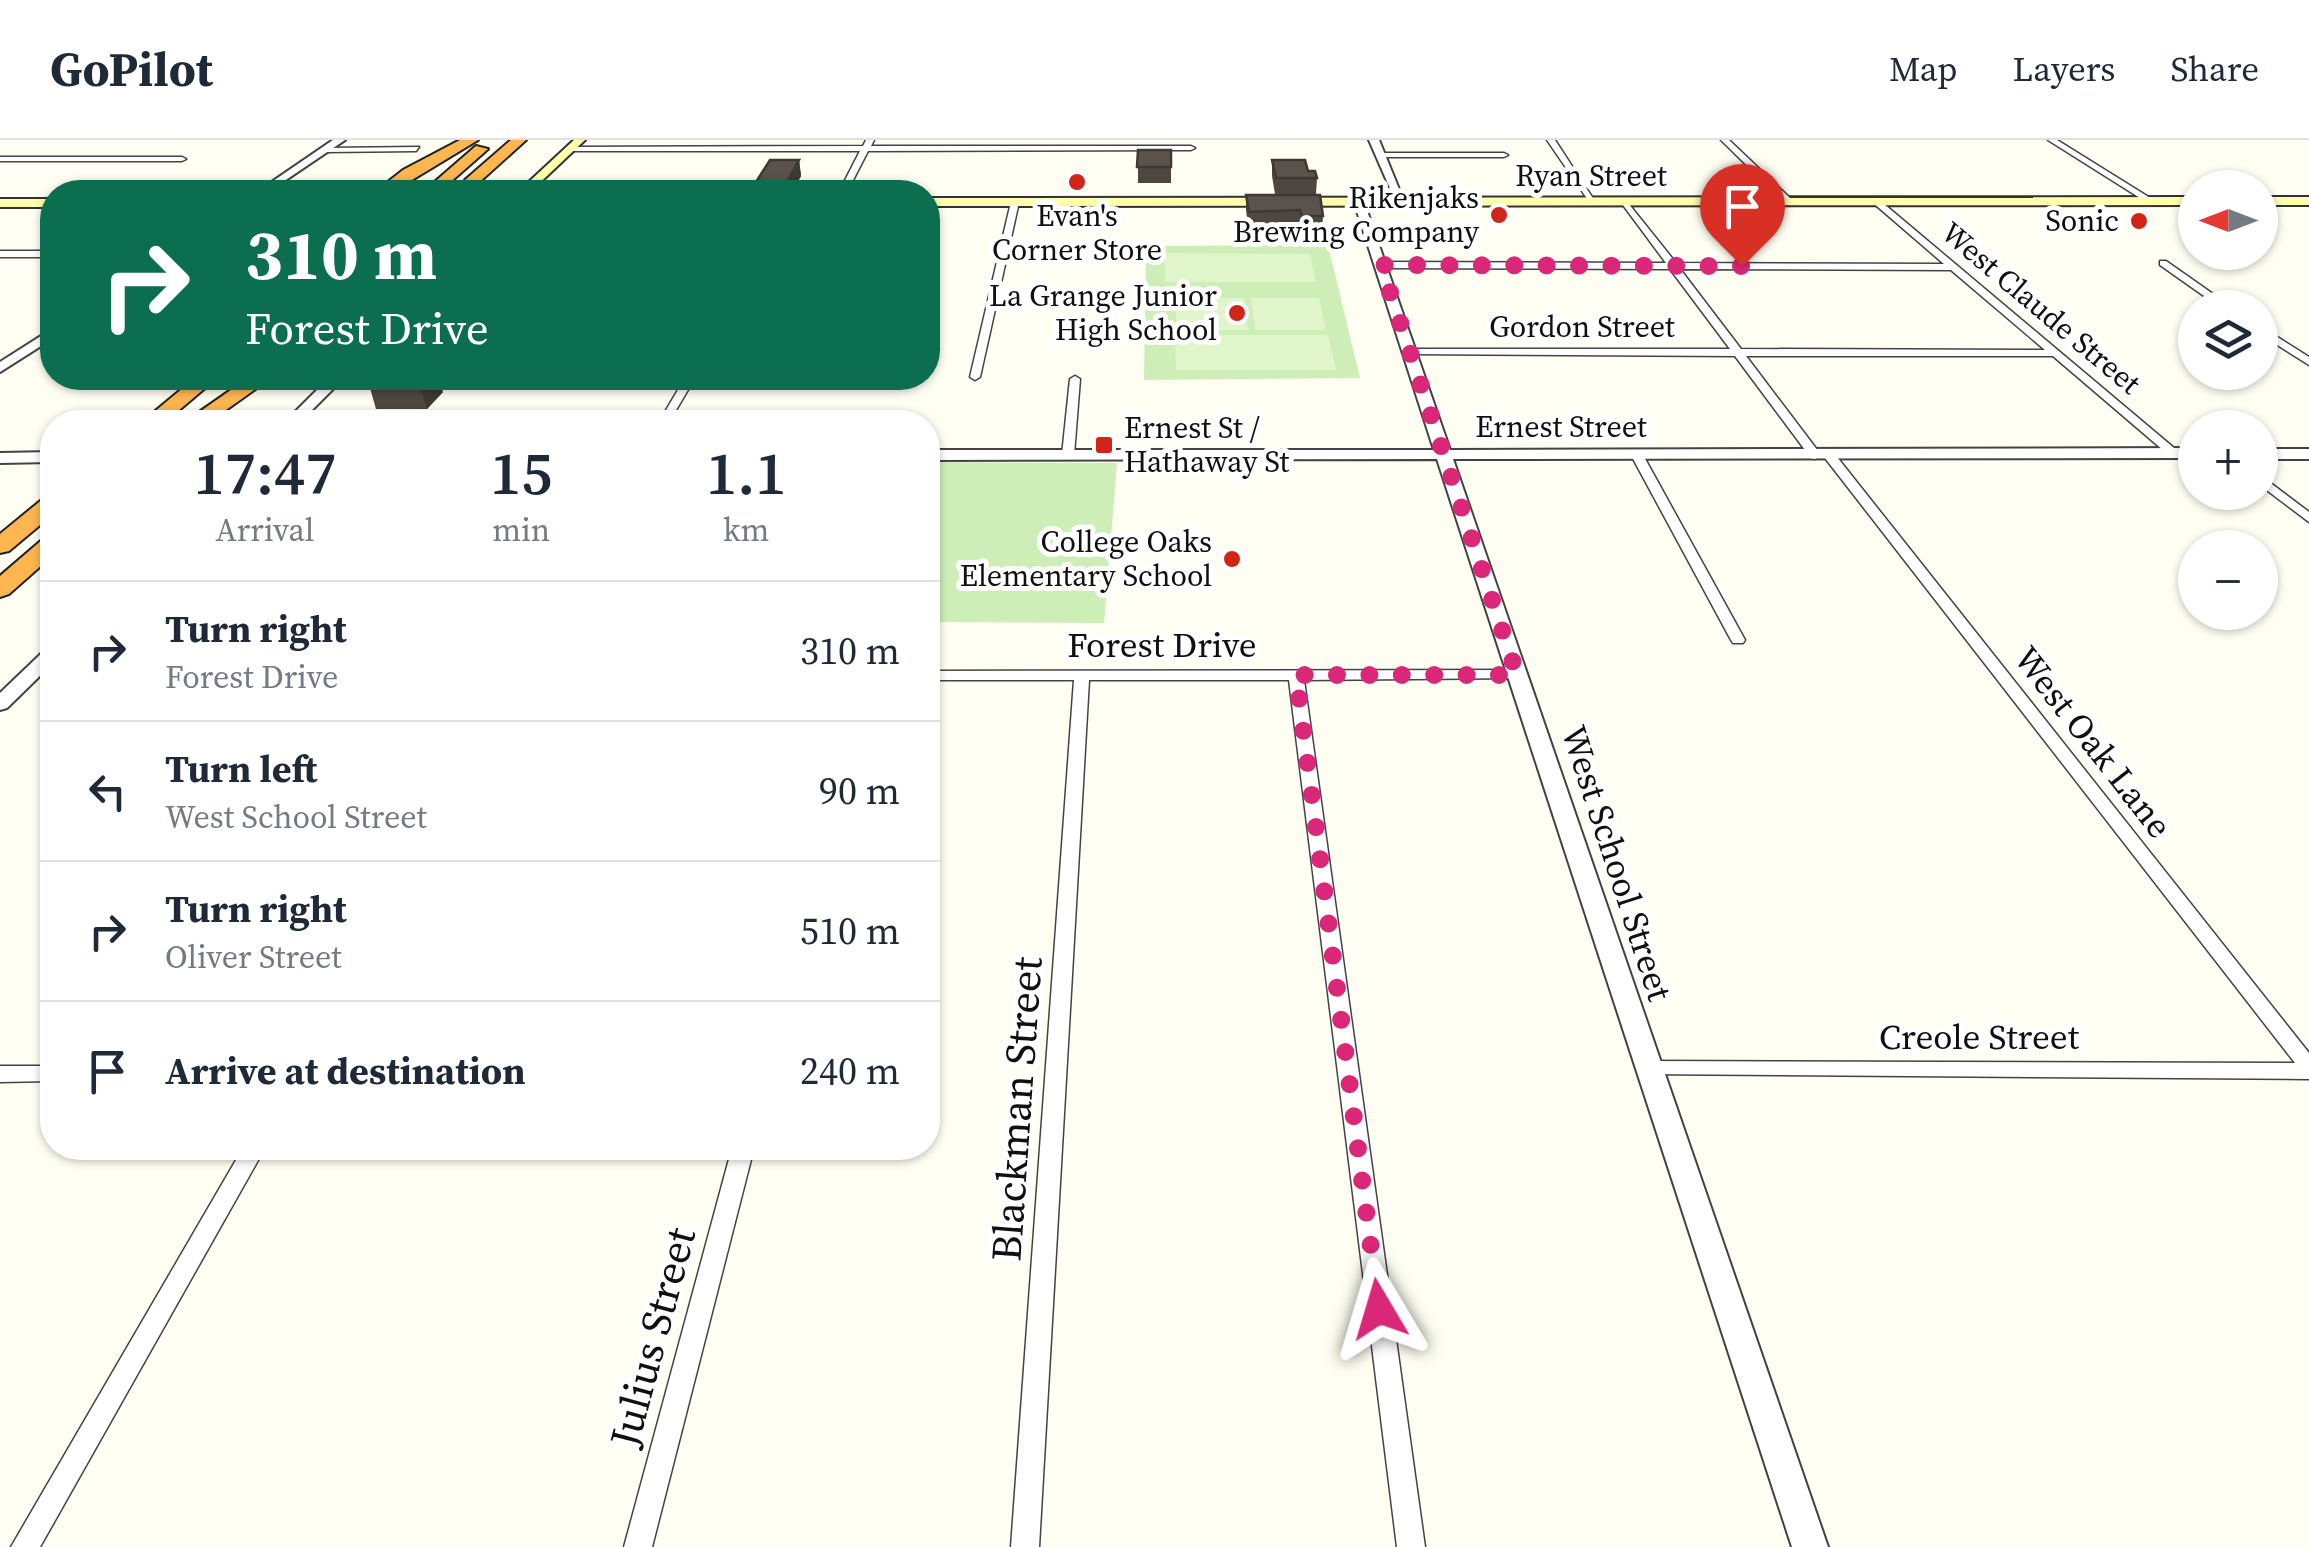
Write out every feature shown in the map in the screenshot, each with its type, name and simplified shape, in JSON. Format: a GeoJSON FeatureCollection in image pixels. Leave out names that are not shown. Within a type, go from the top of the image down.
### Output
{"type":"FeatureCollection","features":[{"type":"Feature","properties":{"kind":"highway"},"geometry":{"type":"LineString","coordinates":[[399,180],[471,140]]}},
{"type":"Feature","properties":{"kind":"highway"},"geometry":{"type":"LineString","coordinates":[[444,180],[492,140]]}},
{"type":"Feature","properties":{"kind":"highway"},"geometry":{"type":"LineString","coordinates":[[473,180],[519,140]]}},
{"type":"Feature","properties":{"kind":"highway"},"geometry":{"type":"LineString","coordinates":[[167,410],[191,390]]}},
{"type":"Feature","properties":{"kind":"highway"},"geometry":{"type":"LineString","coordinates":[[208,410],[230,390]]}},
{"type":"Feature","properties":{"kind":"highway"},"geometry":{"type":"LineString","coordinates":[[213,410],[243,390]]}},
{"type":"Feature","properties":{"kind":"highway"},"geometry":{"type":"LineString","coordinates":[[0,546],[40,513]]}},
{"type":"Feature","properties":{"kind":"highway"},"geometry":{"type":"LineString","coordinates":[[0,589],[40,554]]}},
{"type":"Feature","properties":{"kind":"main road"},"geometry":{"type":"LineString","coordinates":[[541,180],[575,144]]}},
{"type":"Feature","properties":{"kind":"main road","name":"Ryan Street"},"geometry":{"type":"LineString","coordinates":[[940,202],[2178,201]]}},
{"type":"Feature","properties":{"kind":"main road"},"geometry":{"type":"LineString","coordinates":[[2278,201],[2309,201]]}},
{"type":"Feature","properties":{"kind":"main road"},"geometry":{"type":"LineString","coordinates":[[0,203],[40,203]]}},
{"type":"Feature","properties":{"kind":"street"},"geometry":{"type":"LineString","coordinates":[[280,180],[340,140]]}},
{"type":"Feature","properties":{"kind":"street"},"geometry":{"type":"LineString","coordinates":[[1374,140],[1401,202]]}},
{"type":"Feature","properties":{"kind":"street"},"geometry":{"type":"LineString","coordinates":[[1551,140],[1593,201]]}},
{"type":"Feature","properties":{"kind":"street"},"geometry":{"type":"LineString","coordinates":[[1725,140],[1788,201]]}},
{"type":"Feature","properties":{"kind":"street"},"geometry":{"type":"LineString","coordinates":[[2052,140],[2151,201]]}},
{"type":"Feature","properties":{"kind":"street"},"geometry":{"type":"LineString","coordinates":[[575,144],[1190,144],[1191,163]]}},
{"type":"Feature","properties":{"kind":"street"},"geometry":{"type":"LineString","coordinates":[[849,180],[867,144]]}},
{"type":"Feature","properties":{"kind":"street"},"geometry":{"type":"LineString","coordinates":[[326,150],[416,149]]}},
{"type":"Feature","properties":{"kind":"street"},"geometry":{"type":"LineString","coordinates":[[1381,156],[1504,156]]}},
{"type":"Feature","properties":{"kind":"street"},"geometry":{"type":"LineString","coordinates":[[0,159],[182,159]]}},
{"type":"Feature","properties":{"kind":"street","name":"West Oak Lane"},"geometry":{"type":"LineString","coordinates":[[1624,201],[1737,352],[2309,1069]]}},
{"type":"Feature","properties":{"kind":"street","name":"West Claude Street"},"geometry":{"type":"LineString","coordinates":[[1875,201],[2174,453]]}},
{"type":"Feature","properties":{"kind":"street"},"geometry":{"type":"LineString","coordinates":[[974,378],[1015,202]]}},
{"type":"Feature","properties":{"kind":"street","name":"West School Street"},"geometry":{"type":"LineString","coordinates":[[1359,202],[1810,1547]]}},
{"type":"Feature","properties":{"kind":"street"},"geometry":{"type":"LineString","coordinates":[[1,255],[40,254]]}},
{"type":"Feature","properties":{"kind":"street"},"geometry":{"type":"LineString","coordinates":[[2163,263],[2202,290]]}},
{"type":"Feature","properties":{"kind":"street"},"geometry":{"type":"LineString","coordinates":[[1381,265],[1954,267]]}},
{"type":"Feature","properties":{"kind":"street"},"geometry":{"type":"LineString","coordinates":[[0,368],[40,341]]}},
{"type":"Feature","properties":{"kind":"street"},"geometry":{"type":"LineString","coordinates":[[2278,341],[2309,362]]}},
{"type":"Feature","properties":{"kind":"street","name":"Gordon Street"},"geometry":{"type":"LineString","coordinates":[[1410,352],[2054,353]]}},
{"type":"Feature","properties":{"kind":"street"},"geometry":{"type":"LineString","coordinates":[[1068,455],[1075,379]]}},
{"type":"Feature","properties":{"kind":"street"},"geometry":{"type":"LineString","coordinates":[[304,410],[325,390]]}},
{"type":"Feature","properties":{"kind":"street","name":"Ernest Street"},"geometry":{"type":"LineString","coordinates":[[940,455],[2178,453]]}},
{"type":"Feature","properties":{"kind":"street"},"geometry":{"type":"LineString","coordinates":[[1637,454],[1738,640]]}},
{"type":"Feature","properties":{"kind":"street"},"geometry":{"type":"LineString","coordinates":[[2278,454],[2309,454]]}},
{"type":"Feature","properties":{"kind":"street"},"geometry":{"type":"LineString","coordinates":[[0,458],[40,457]]}},
{"type":"Feature","properties":{"kind":"street"},"geometry":{"type":"LineString","coordinates":[[2278,493],[2309,518]]}},
{"type":"Feature","properties":{"kind":"street"},"geometry":{"type":"LineString","coordinates":[[0,704],[40,666]]}},
{"type":"Feature","properties":{"kind":"street","name":"Forest Drive"},"geometry":{"type":"LineString","coordinates":[[940,674],[1517,675]]}},
{"type":"Feature","properties":{"kind":"street","name":"Blackman Street"},"geometry":{"type":"LineString","coordinates":[[1024,1547],[1082,675]]}},
{"type":"Feature","properties":{"kind":"street"},"geometry":{"type":"LineString","coordinates":[[1296,675],[1410,1547]]}},
{"type":"Feature","properties":{"kind":"street","name":"Creole Street"},"geometry":{"type":"LineString","coordinates":[[1649,1069],[2309,1069]]}},
{"type":"Feature","properties":{"kind":"street"},"geometry":{"type":"LineString","coordinates":[[0,1074],[40,1074]]}},
{"type":"Feature","properties":{"kind":"street"},"geometry":{"type":"LineString","coordinates":[[25,1547],[247,1160]]}},
{"type":"Feature","properties":{"kind":"street","name":"Julius Street"},"geometry":{"type":"LineString","coordinates":[[638,1547],[740,1160]]}},
{"type":"Feature","properties":{"kind":"green space"},"geometry":{"type":"Polygon","coordinates":[[[1328,245],[1360,378],[1144,380],[1146,246],[1328,245]]]}},
{"type":"Feature","properties":{"kind":"green space"},"geometry":{"type":"Polygon","coordinates":[[[1165,253],[1310,254],[1316,282],[1165,282],[1165,253]]]}},
{"type":"Feature","properties":{"kind":"green space"},"geometry":{"type":"Polygon","coordinates":[[[1176,298],[1244,298],[1248,330],[1176,330],[1176,298]]]}},
{"type":"Feature","properties":{"kind":"green space"},"geometry":{"type":"Polygon","coordinates":[[[1251,298],[1319,298],[1326,330],[1255,330],[1251,298]]]}},
{"type":"Feature","properties":{"kind":"green space"},"geometry":{"type":"Polygon","coordinates":[[[1175,335],[1328,335],[1336,370],[1176,370],[1175,335]]]}},
{"type":"Feature","properties":{"kind":"green space"},"geometry":{"type":"Polygon","coordinates":[[[940,462],[1117,463],[1104,623],[940,622],[940,462]]]}},
{"type":"Feature","properties":{"kind":"building"},"geometry":{"type":"Polygon","coordinates":[[[1138,150],[1171,150],[1171,167],[1137,167],[1138,150]]]}},
{"type":"Feature","properties":{"kind":"building"},"geometry":{"type":"Polygon","coordinates":[[[770,160],[799,160],[788,180],[757,180],[770,160]]]}},
{"type":"Feature","properties":{"kind":"building"},"geometry":{"type":"Polygon","coordinates":[[[1272,160],[1305,160],[1308,171],[1315,171],[1317,178],[1276,178],[1272,160]]]}},
{"type":"Feature","properties":{"kind":"building"},"geometry":{"type":"Polygon","coordinates":[[[1246,195],[1320,195],[1323,216],[1302,216],[1300,210],[1249,212],[1246,195]]]}},
{"type":"Feature","properties":{"kind":"place","name":"Evan's Corner Store"},"geometry":{"type":"Point","coordinates":[1077,182]}},
{"type":"Feature","properties":{"kind":"place","name":"Rikenjaks Brewing Company"},"geometry":{"type":"Point","coordinates":[1499,215]}},
{"type":"Feature","properties":{"kind":"place","name":"Sonic"},"geometry":{"type":"Point","coordinates":[2139,221]}},
{"type":"Feature","properties":{"kind":"place","name":"La Grange Junior High School"},"geometry":{"type":"Point","coordinates":[1237,313]}},
{"type":"Feature","properties":{"kind":"place","name":"Ernest St / Hathaway St"},"geometry":{"type":"Point","coordinates":[1104,445]}},
{"type":"Feature","properties":{"kind":"place","name":"College Oaks Elementary School"},"geometry":{"type":"Point","coordinates":[1232,559]}},
{"type":"Feature","properties":{"kind":"route"},"geometry":{"type":"LineString","coordinates":[[1379,1309],[1296,675],[1517,675],[1381,265],[1742,266]]}}]}
